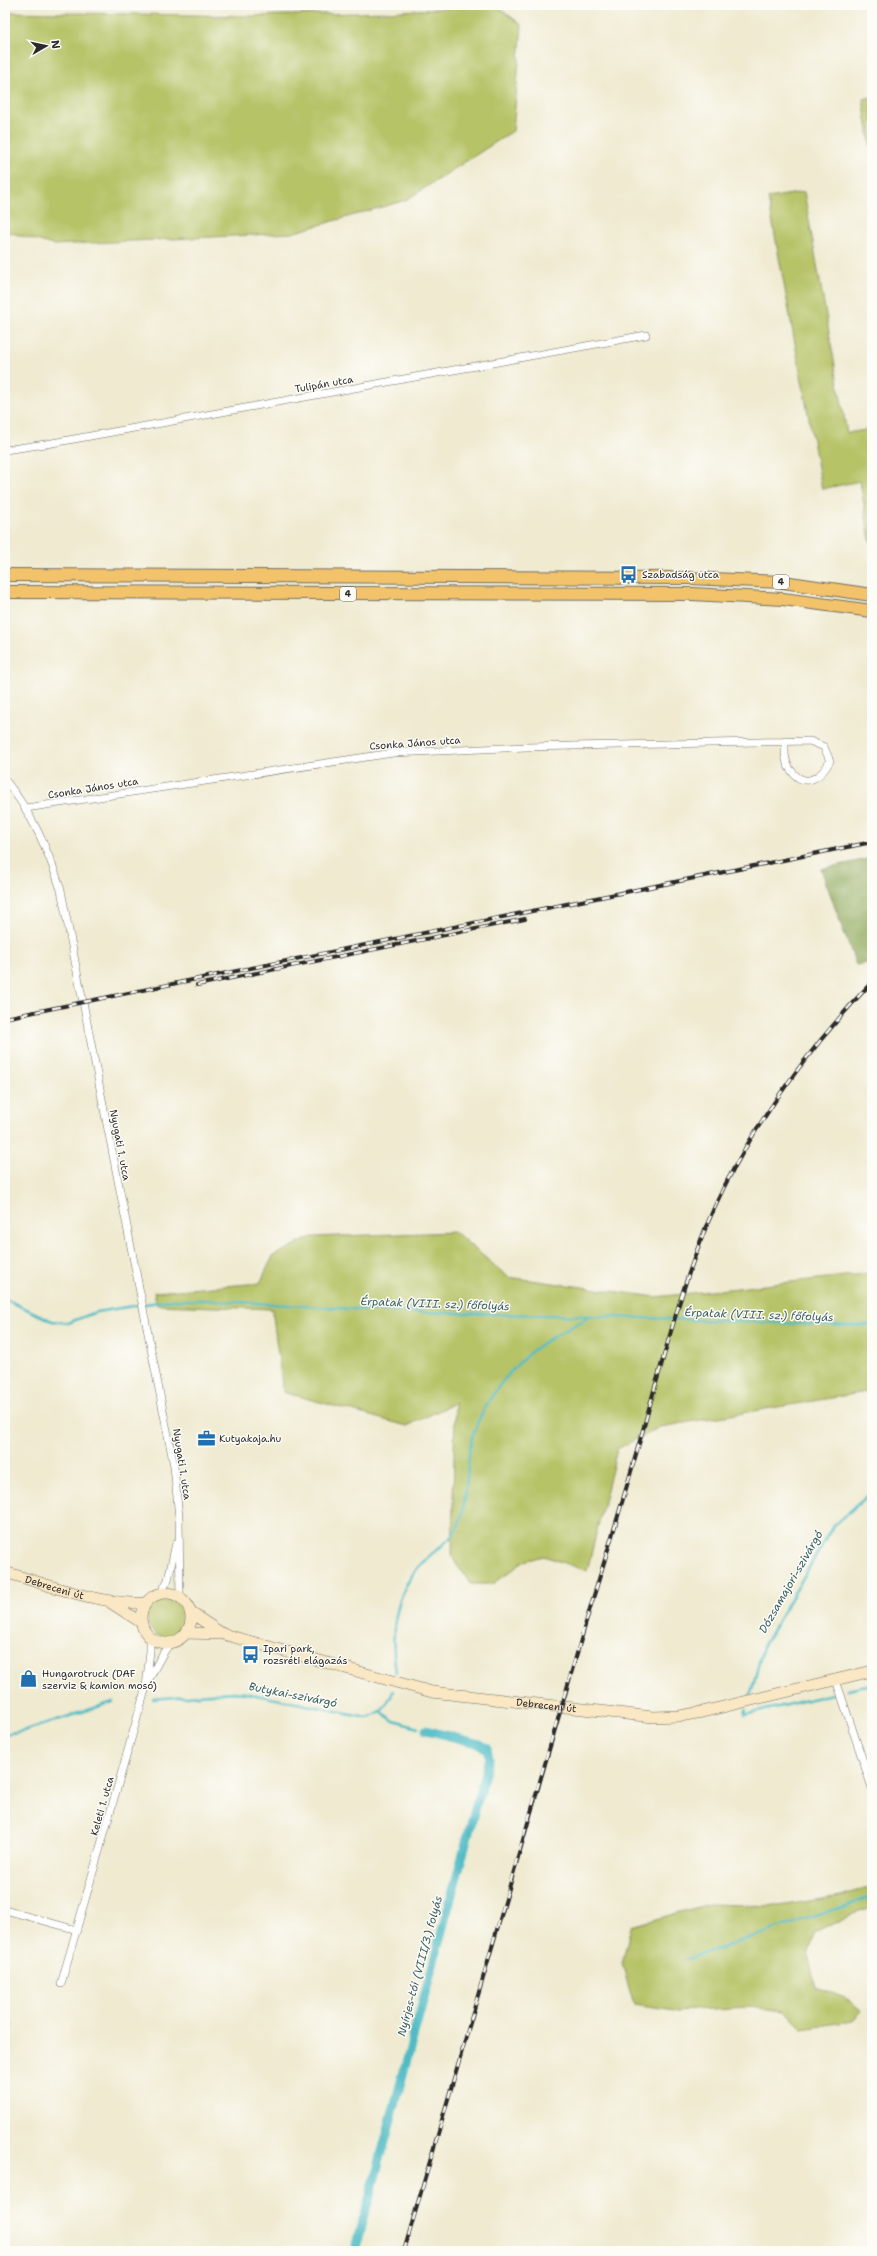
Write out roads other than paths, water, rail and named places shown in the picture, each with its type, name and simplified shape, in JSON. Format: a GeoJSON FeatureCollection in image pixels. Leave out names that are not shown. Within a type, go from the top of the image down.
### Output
{"type":"FeatureCollection","features":[{"type":"Feature","properties":{"kind":"main road","name":"4"},"geometry":{"type":"LineString","coordinates":[[5,575],[689,578],[782,582],[872,594]]}},
{"type":"Feature","properties":{"kind":"main road","name":"4"},"geometry":{"type":"LineString","coordinates":[[5,592],[692,594],[783,599],[872,611]]}},
{"type":"Feature","properties":{"kind":"street","name":"Tulipán utca"},"geometry":{"type":"LineString","coordinates":[[5,450],[52,443],[646,335]]}},
{"type":"Feature","properties":{"kind":"street","name":"Csonka János utca"},"geometry":{"type":"LineString","coordinates":[[26,808],[392,753],[527,747],[810,740],[824,747],[830,761],[819,777],[812,780],[799,777],[790,768],[786,759],[785,741]]}},
{"type":"Feature","properties":{"kind":"street","name":"Nyugati 1. utca"},"geometry":{"type":"LineString","coordinates":[[5,780],[26,808],[44,843],[61,890],[174,1466],[179,1527],[180,1598]]}},
{"type":"Feature","properties":{"kind":"street","name":"Nyugati 1. utca"},"geometry":{"type":"LineString","coordinates":[[160,1594],[168,1580],[179,1527]]}},
{"type":"Feature","properties":{"kind":"street","name":"Debreceni út"},"geometry":{"type":"LineString","coordinates":[[5,1572],[105,1600]]}},
{"type":"Feature","properties":{"kind":"street"},"geometry":{"type":"LineString","coordinates":[[142,1624],[142,1610],[146,1603],[160,1594],[167,1593],[180,1598],[190,1612],[223,1634]]}},
{"type":"Feature","properties":{"kind":"street"},"geometry":{"type":"LineString","coordinates":[[105,1600],[146,1603]]}},
{"type":"Feature","properties":{"kind":"street"},"geometry":{"type":"LineString","coordinates":[[105,1600],[129,1613],[142,1624],[150,1637],[156,1641],[170,1643]]}},
{"type":"Feature","properties":{"kind":"street"},"geometry":{"type":"LineString","coordinates":[[186,1633],[190,1623],[190,1612]]}},
{"type":"Feature","properties":{"kind":"street"},"geometry":{"type":"LineString","coordinates":[[146,1687],[162,1655],[170,1643],[186,1633],[223,1634]]}},
{"type":"Feature","properties":{"kind":"street","name":"Debreceni út"},"geometry":{"type":"LineString","coordinates":[[223,1634],[432,1692],[653,1717],[693,1714],[872,1671]]}},
{"type":"Feature","properties":{"kind":"street"},"geometry":{"type":"LineString","coordinates":[[146,1687],[150,1637]]}},
{"type":"Feature","properties":{"kind":"street"},"geometry":{"type":"LineString","coordinates":[[836,1680],[872,1788]]}},
{"type":"Feature","properties":{"kind":"street","name":"Keleti 1. utca"},"geometry":{"type":"LineString","coordinates":[[61,1984],[146,1687]]}},
{"type":"Feature","properties":{"kind":"street"},"geometry":{"type":"LineString","coordinates":[[5,1910],[77,1930]]}},
{"type":"Feature","properties":{"kind":"water"},"geometry":{"type":"Polygon","coordinates":[[[5,2021],[12,2023],[9,2036],[5,2035],[5,2021]]]}},
{"type":"Feature","properties":{"kind":"waterway","name":"Érpatak (VIII. sz.) főfolyás"},"geometry":{"type":"LineString","coordinates":[[5,1299],[52,1321],[68,1323],[96,1312],[171,1300],[206,1300],[402,1312],[591,1316],[857,1326],[872,1324]]}},
{"type":"Feature","properties":{"kind":"waterway","name":"Butykai-szivárgó"},"geometry":{"type":"LineString","coordinates":[[396,1673],[394,1658],[394,1628],[401,1598],[415,1572],[425,1560],[451,1537],[461,1519],[465,1498],[470,1447],[485,1407],[511,1371],[532,1351],[552,1337],[589,1317]]}},
{"type":"Feature","properties":{"kind":"waterway","name":"Dózsamajori-szivárgó"},"geometry":{"type":"LineString","coordinates":[[750,1697],[763,1647],[833,1526],[872,1492]]}},
{"type":"Feature","properties":{"kind":"waterway","name":"Dózsamajori-szivárgó"},"geometry":{"type":"LineString","coordinates":[[847,1690],[872,1685]]}},
{"type":"Feature","properties":{"kind":"waterway","name":"Butykai-szivárgó"},"geometry":{"type":"LineString","coordinates":[[153,1699],[233,1692],[246,1693],[367,1717],[380,1711],[389,1700],[393,1691]]}},
{"type":"Feature","properties":{"kind":"waterway"},"geometry":{"type":"LineString","coordinates":[[746,1709],[745,1715],[836,1693]]}},
{"type":"Feature","properties":{"kind":"waterway","name":"Butykai-szivárgó"},"geometry":{"type":"LineString","coordinates":[[5,1734],[23,1731],[113,1702]]}},
{"type":"Feature","properties":{"kind":"waterway","name":"Nyírjes-tói (VIII/3.) folyás"},"geometry":{"type":"LineString","coordinates":[[381,1712],[394,1721],[418,1728]]}},
{"type":"Feature","properties":{"kind":"waterway","name":"Nyírjes-tói (VIII/3.) folyás"},"geometry":{"type":"LineString","coordinates":[[355,2251],[489,1758],[487,1749],[480,1744],[426,1730]]}},
{"type":"Feature","properties":{"kind":"waterway"},"geometry":{"type":"LineString","coordinates":[[684,1960],[872,1897]]}},
{"type":"Feature","properties":{"kind":"railway"},"geometry":{"type":"LineString","coordinates":[[5,1018],[872,842]]}},
{"type":"Feature","properties":{"kind":"railway"},"geometry":{"type":"LineString","coordinates":[[197,985],[525,919]]}},
{"type":"Feature","properties":{"kind":"railway"},"geometry":{"type":"LineString","coordinates":[[404,2251],[544,1766],[691,1266],[724,1187],[772,1105],[790,1079],[830,1029],[872,982]]}},
{"type":"Feature","properties":{"kind":"place","name":"Szabadság utca"},"geometry":{"type":"Point","coordinates":[629,574]}},
{"type":"Feature","properties":{"kind":"place","name":"Kutyakaja.hu"},"geometry":{"type":"Point","coordinates":[206,1438]}},
{"type":"Feature","properties":{"kind":"place","name":"Ipari park, rozsréti elágazás"},"geometry":{"type":"Point","coordinates":[250,1654]}},
{"type":"Feature","properties":{"kind":"place","name":"Hungarotruck (DAF szerviz & kamion mosó)"},"geometry":{"type":"Point","coordinates":[29,1679]}}]}
